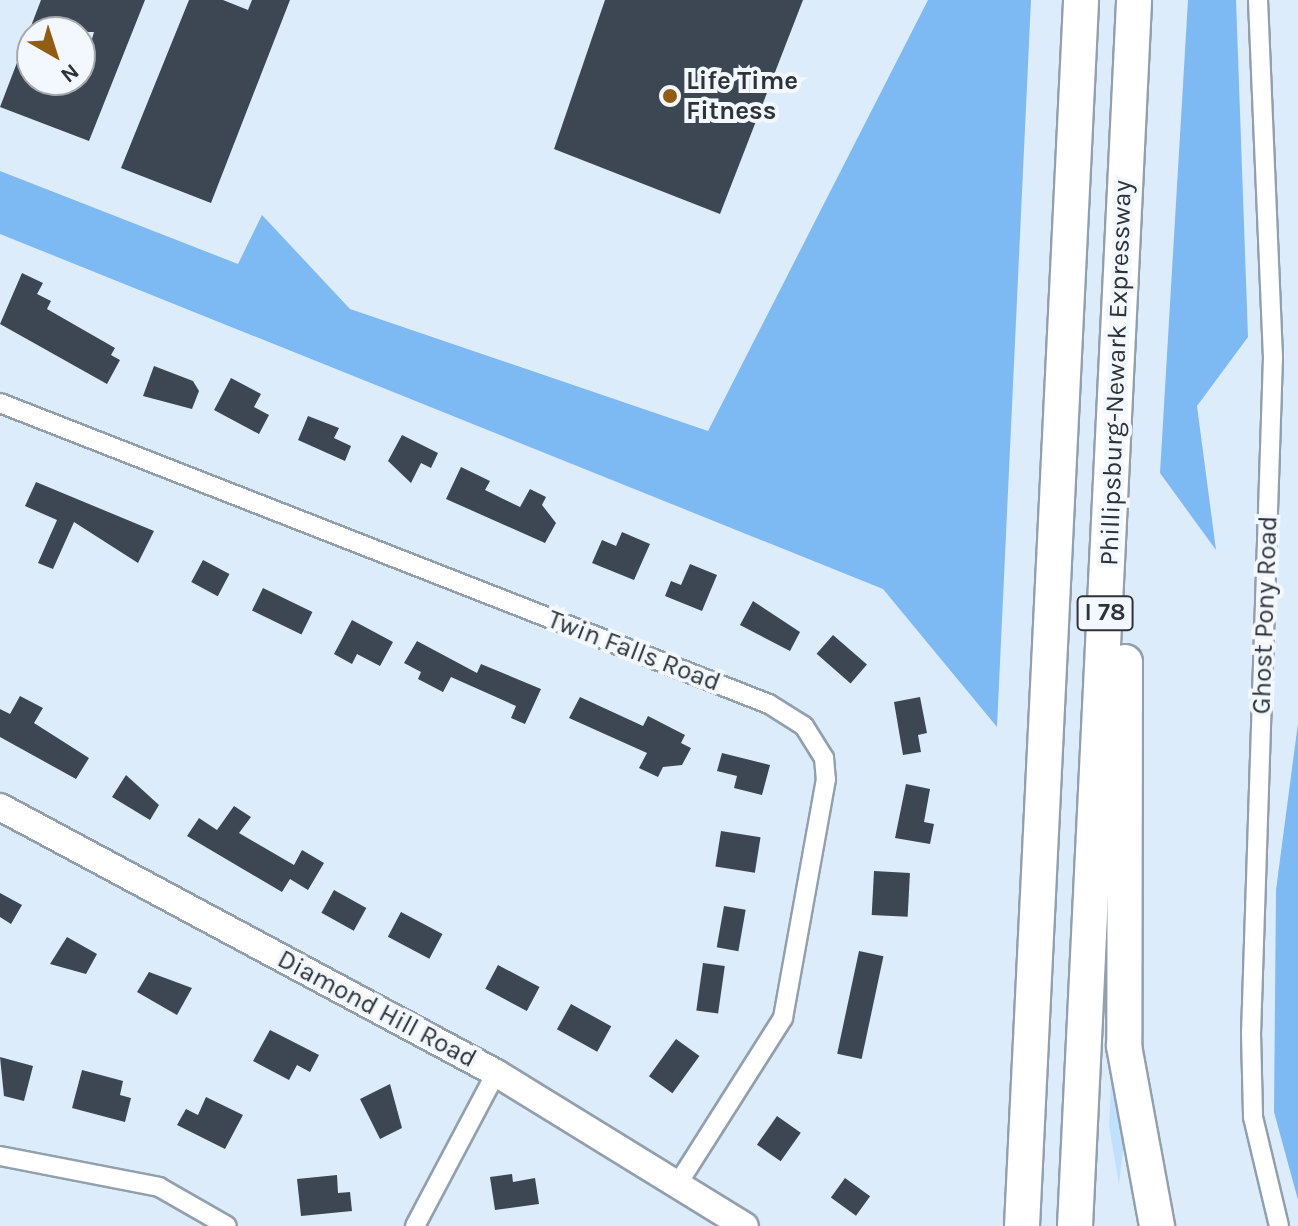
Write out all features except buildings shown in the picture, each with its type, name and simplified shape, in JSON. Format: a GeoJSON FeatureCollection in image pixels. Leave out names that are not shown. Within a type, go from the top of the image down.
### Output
{"type":"FeatureCollection","features":[{"type":"Feature","properties":{"kind":"highway","name":"Phillipsburg-Newark Expressway"},"geometry":{"type":"LineString","coordinates":[[1022,1226],[1081,0]]}},
{"type":"Feature","properties":{"kind":"highway","name":"Phillipsburg-Newark Expressway"},"geometry":{"type":"LineString","coordinates":[[1075,1226],[1134,0]]}},
{"type":"Feature","properties":{"kind":"highway"},"geometry":{"type":"LineString","coordinates":[[1109,536],[1125,653],[1124,1046],[1157,1226]]}},
{"type":"Feature","properties":{"kind":"main road","name":"Diamond Hill Road"},"geometry":{"type":"LineString","coordinates":[[0,807],[496,1073],[680,1180],[745,1226]]}},
{"type":"Feature","properties":{"kind":"street","name":"Ghost Pony Road"},"geometry":{"type":"LineString","coordinates":[[1258,0],[1273,357],[1251,1033],[1253,1117],[1279,1226]]}},
{"type":"Feature","properties":{"kind":"street","name":"Twin Falls Road"},"geometry":{"type":"LineString","coordinates":[[0,403],[769,704],[804,726],[824,758],[826,779],[783,1018],[680,1180]]}},
{"type":"Feature","properties":{"kind":"street"},"geometry":{"type":"LineString","coordinates":[[415,1226],[496,1073]]}},
{"type":"Feature","properties":{"kind":"street"},"geometry":{"type":"LineString","coordinates":[[0,1156],[159,1187],[199,1203],[227,1226]]}},
{"type":"Feature","properties":{"kind":"shaded area"},"geometry":{"type":"Polygon","coordinates":[[[928,0],[1031,0],[997,727],[883,589],[0,234],[0,171],[238,264],[262,215],[350,309],[708,431],[928,0]]]}},
{"type":"Feature","properties":{"kind":"shaded area"},"geometry":{"type":"Polygon","coordinates":[[[1188,0],[1236,0],[1248,337],[1197,406],[1216,550],[1160,473],[1188,0]]]}},
{"type":"Feature","properties":{"kind":"shaded area"},"geometry":{"type":"Polygon","coordinates":[[[1298,723],[1298,1200],[1274,1112],[1276,890],[1298,723]]]}},
{"type":"Feature","properties":{"kind":"shaded area"},"geometry":{"type":"Polygon","coordinates":[[[1113,1043],[1126,1125],[1119,1184],[1109,1126],[1113,1043]]]}},
{"type":"Feature","properties":{"kind":"place","name":"Life Time Fitness"},"geometry":{"type":"Point","coordinates":[670,96]}}]}
